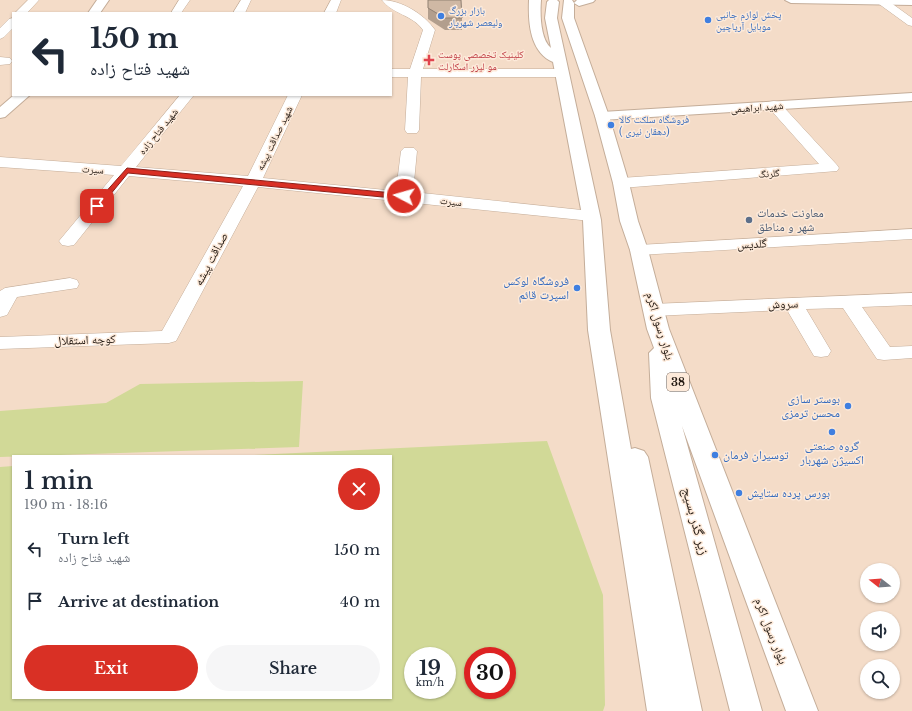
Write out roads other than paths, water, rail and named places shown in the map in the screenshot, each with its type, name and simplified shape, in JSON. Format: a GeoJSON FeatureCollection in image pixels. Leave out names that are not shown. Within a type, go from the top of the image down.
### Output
{"type":"FeatureCollection","features":[{"type":"Feature","properties":{"kind":"main road"},"geometry":{"type":"LineString","coordinates":[[95,12],[103,0]]}},
{"type":"Feature","properties":{"kind":"main road"},"geometry":{"type":"LineString","coordinates":[[791,0],[912,2]]}},
{"type":"Feature","properties":{"kind":"main road","name":"بلوار رسول اکرم"},"geometry":{"type":"LineString","coordinates":[[565,1],[568,18],[602,116],[621,184],[629,221],[639,250],[656,319],[802,711]]}},
{"type":"Feature","properties":{"kind":"main road","name":"بلوار رسول اکرم"},"geometry":{"type":"LineString","coordinates":[[565,1],[551,18],[591,216],[599,330],[664,711]]}},
{"type":"Feature","properties":{"kind":"main road"},"geometry":{"type":"LineString","coordinates":[[0,114],[22,96]]}},
{"type":"Feature","properties":{"kind":"main road","name":"شهید ابراهیمی"},"geometry":{"type":"LineString","coordinates":[[602,116],[912,97]]}},
{"type":"Feature","properties":{"kind":"main road","name":"زیر گذر بسیج"},"geometry":{"type":"LineString","coordinates":[[656,319],[663,398],[746,711]]}},
{"type":"Feature","properties":{"kind":"main road"},"geometry":{"type":"LineString","coordinates":[[599,330],[622,392],[686,711]]}},
{"type":"Feature","properties":{"kind":"street"},"geometry":{"type":"LineString","coordinates":[[22,12],[34,0]]}},
{"type":"Feature","properties":{"kind":"street"},"geometry":{"type":"LineString","coordinates":[[176,12],[184,0]]}},
{"type":"Feature","properties":{"kind":"street"},"geometry":{"type":"LineString","coordinates":[[240,12],[246,0]]}},
{"type":"Feature","properties":{"kind":"street"},"geometry":{"type":"LineString","coordinates":[[330,12],[336,0]]}},
{"type":"Feature","properties":{"kind":"street"},"geometry":{"type":"LineString","coordinates":[[386,0],[390,4],[411,13],[429,30],[415,73],[412,130]]}},
{"type":"Feature","properties":{"kind":"street"},"geometry":{"type":"LineString","coordinates":[[883,2],[912,23]]}},
{"type":"Feature","properties":{"kind":"street"},"geometry":{"type":"LineString","coordinates":[[0,36],[12,24]]}},
{"type":"Feature","properties":{"kind":"street"},"geometry":{"type":"LineString","coordinates":[[392,73],[560,68]]}},
{"type":"Feature","properties":{"kind":"street","name":"شهید فتاح زاده"},"geometry":{"type":"LineString","coordinates":[[68,241],[186,96]]}},
{"type":"Feature","properties":{"kind":"street","name":"شهید صداقت پیشه"},"geometry":{"type":"LineString","coordinates":[[253,182],[295,96]]}},
{"type":"Feature","properties":{"kind":"street","name":"گلرنگ"},"geometry":{"type":"LineString","coordinates":[[621,184],[831,168],[774,106]]}},
{"type":"Feature","properties":{"kind":"street"},"geometry":{"type":"LineString","coordinates":[[404,196],[409,151]]}},
{"type":"Feature","properties":{"kind":"street","name":"سیرت"},"geometry":{"type":"LineString","coordinates":[[0,162],[127,170],[404,196],[591,216]]}},
{"type":"Feature","properties":{"kind":"street","name":"صداقت پیشه"},"geometry":{"type":"LineString","coordinates":[[169,337],[253,182]]}},
{"type":"Feature","properties":{"kind":"street","name":"گلدیس"},"geometry":{"type":"LineString","coordinates":[[639,250],[912,234]]}},
{"type":"Feature","properties":{"kind":"street"},"geometry":{"type":"LineString","coordinates":[[0,312],[7,295],[12,292],[70,284]]}},
{"type":"Feature","properties":{"kind":"street","name":"سروش"},"geometry":{"type":"LineString","coordinates":[[656,319],[793,304],[912,298]]}},
{"type":"Feature","properties":{"kind":"street"},"geometry":{"type":"LineString","coordinates":[[848,301],[884,354],[912,352]]}},
{"type":"Feature","properties":{"kind":"street"},"geometry":{"type":"LineString","coordinates":[[793,304],[821,351]]}},
{"type":"Feature","properties":{"kind":"street","name":"کوچه استقلال"},"geometry":{"type":"LineString","coordinates":[[0,343],[169,337]]}},
{"type":"Feature","properties":{"kind":"place","name":"بازار بزرگ ولیعصر شهریار"},"geometry":{"type":"Point","coordinates":[441,16]}},
{"type":"Feature","properties":{"kind":"place","name":"پخش لوازم جانبی موبایل آریاچین"},"geometry":{"type":"Point","coordinates":[708,20]}},
{"type":"Feature","properties":{"kind":"place","name":"کلینیک تخصصی پوست مو لیزر اسکارلت"},"geometry":{"type":"Point","coordinates":[429,60]}},
{"type":"Feature","properties":{"kind":"place","name":"فروشگاه سلکت کالا ( دهقان نیری)"},"geometry":{"type":"Point","coordinates":[611,125]}},
{"type":"Feature","properties":{"kind":"place","name":"معاونت خدمات شهر و مناطق"},"geometry":{"type":"Point","coordinates":[749,220]}},
{"type":"Feature","properties":{"kind":"place","name":"فروشگاه لوکس اسپرت قائم"},"geometry":{"type":"Point","coordinates":[577,288]}},
{"type":"Feature","properties":{"kind":"place","name":"بوستر سازی محسن ترمزی"},"geometry":{"type":"Point","coordinates":[848,406]}},
{"type":"Feature","properties":{"kind":"place","name":"گروه صنعتی اکسیژن شهربار"},"geometry":{"type":"Point","coordinates":[832,432]}},
{"type":"Feature","properties":{"kind":"place","name":"توسیران فرمان"},"geometry":{"type":"Point","coordinates":[715,455]}},
{"type":"Feature","properties":{"kind":"place","name":"بورس پرده ستایش"},"geometry":{"type":"Point","coordinates":[739,493]}}]}
